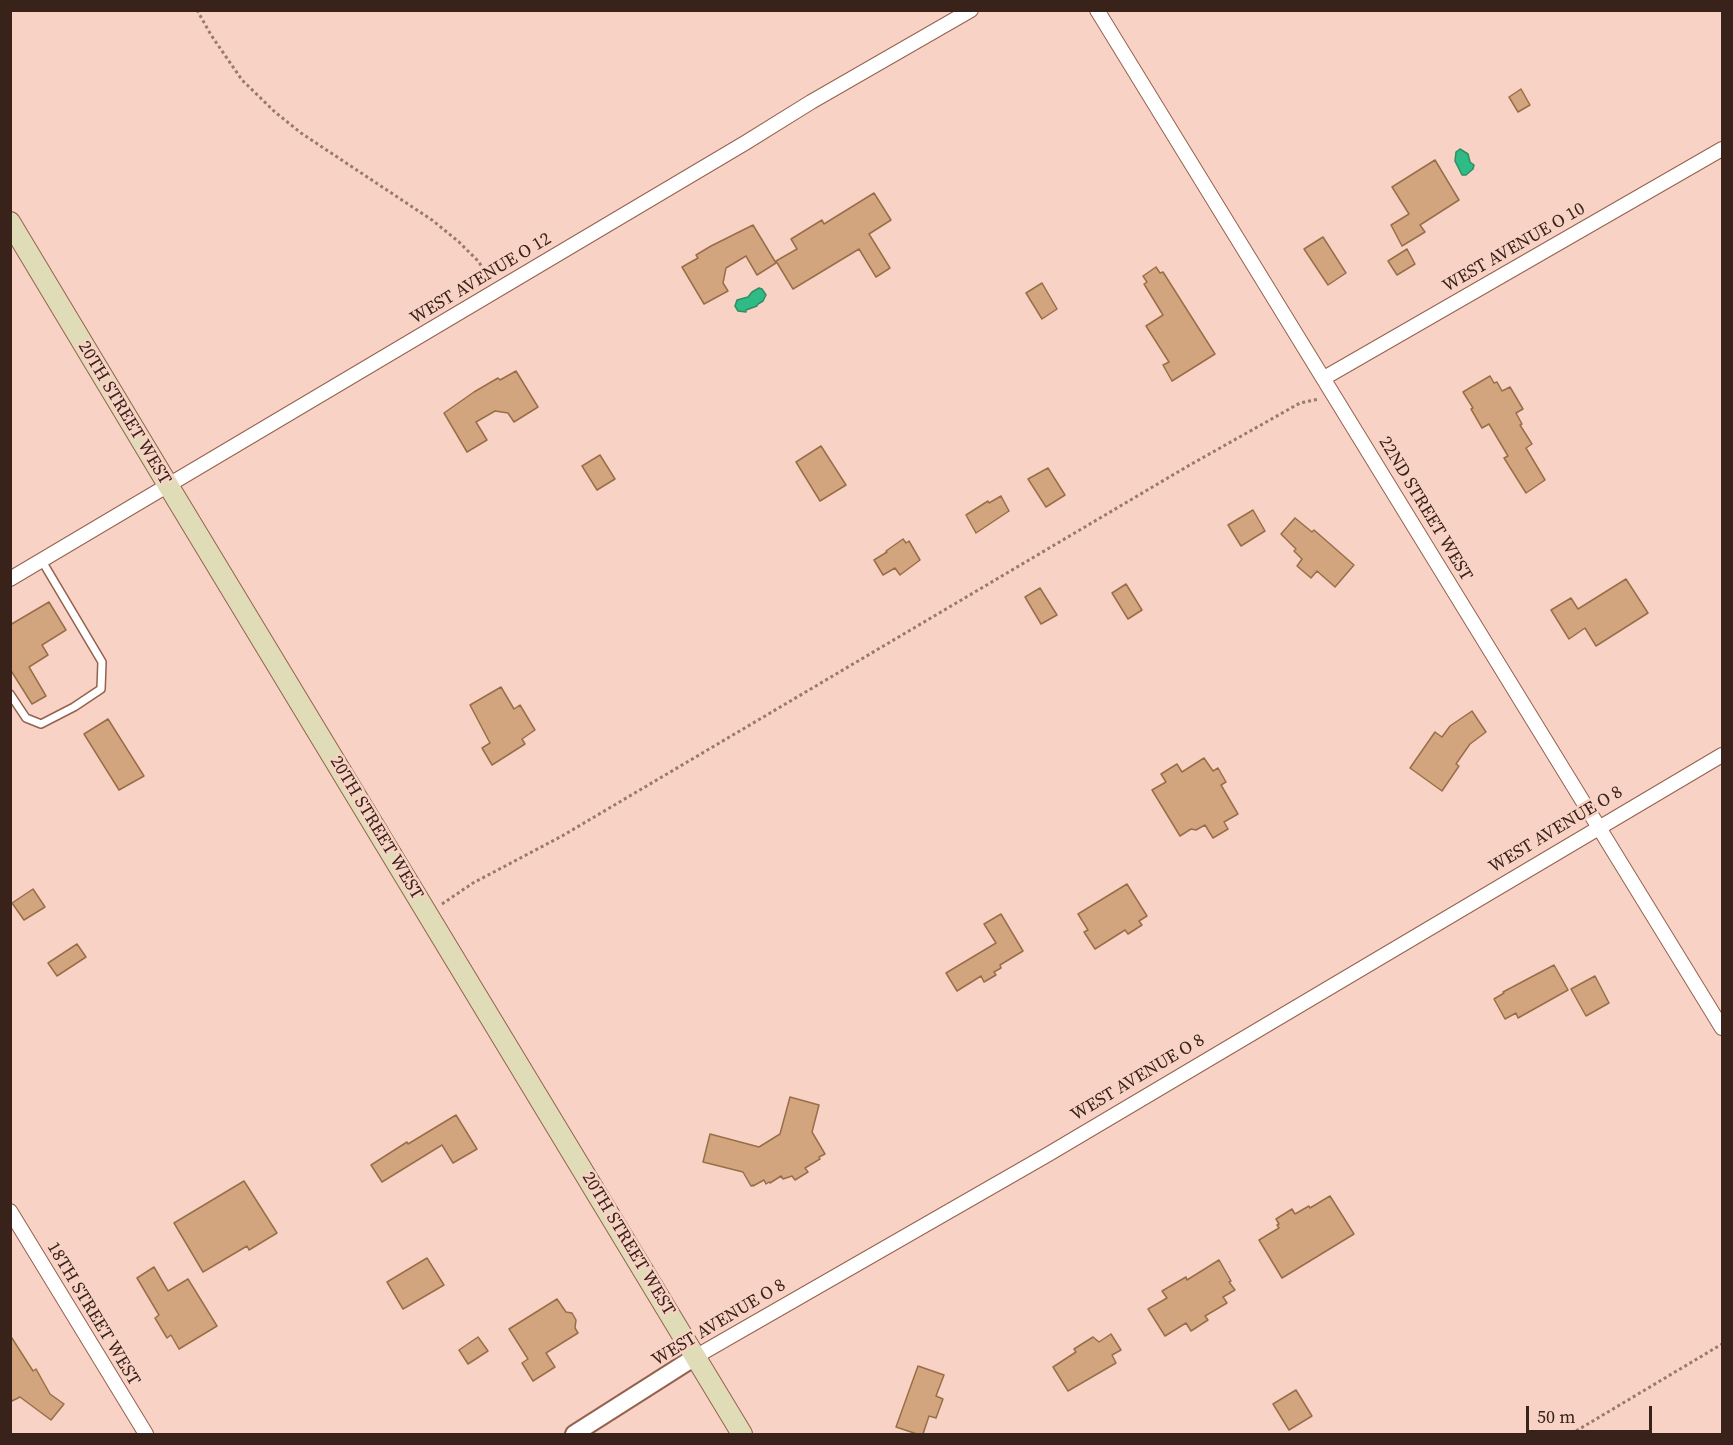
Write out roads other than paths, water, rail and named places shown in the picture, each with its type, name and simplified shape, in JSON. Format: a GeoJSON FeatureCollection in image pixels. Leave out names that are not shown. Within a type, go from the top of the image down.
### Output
{"type":"FeatureCollection","features":[{"type":"Feature","properties":{"kind":"main road","name":"20TH STREET WEST"},"geometry":{"type":"LineString","coordinates":[[10,222],[742,1434]]}},
{"type":"Feature","properties":{"kind":"street","name":"WEST AVENUE O 12"},"geometry":{"type":"LineString","coordinates":[[10,579],[811,102],[971,10]]}},
{"type":"Feature","properties":{"kind":"street","name":"22ND STREET WEST"},"geometry":{"type":"LineString","coordinates":[[1097,10],[1722,1028]]}},
{"type":"Feature","properties":{"kind":"street","name":"WEST AVENUE O 10"},"geometry":{"type":"LineString","coordinates":[[1324,378],[1722,149]]}},
{"type":"Feature","properties":{"kind":"street","name":"WEST AVENUE O 8"},"geometry":{"type":"LineString","coordinates":[[574,1434],[695,1357],[1047,1155],[1722,754]]}},
{"type":"Feature","properties":{"kind":"street","name":"18TH STREET WEST"},"geometry":{"type":"LineString","coordinates":[[10,1211],[146,1434]]}},
{"type":"Feature","properties":{"kind":"lane"},"geometry":{"type":"LineString","coordinates":[[10,694],[26,718],[41,724],[74,707],[101,688],[102,662],[42,561]]}}]}
